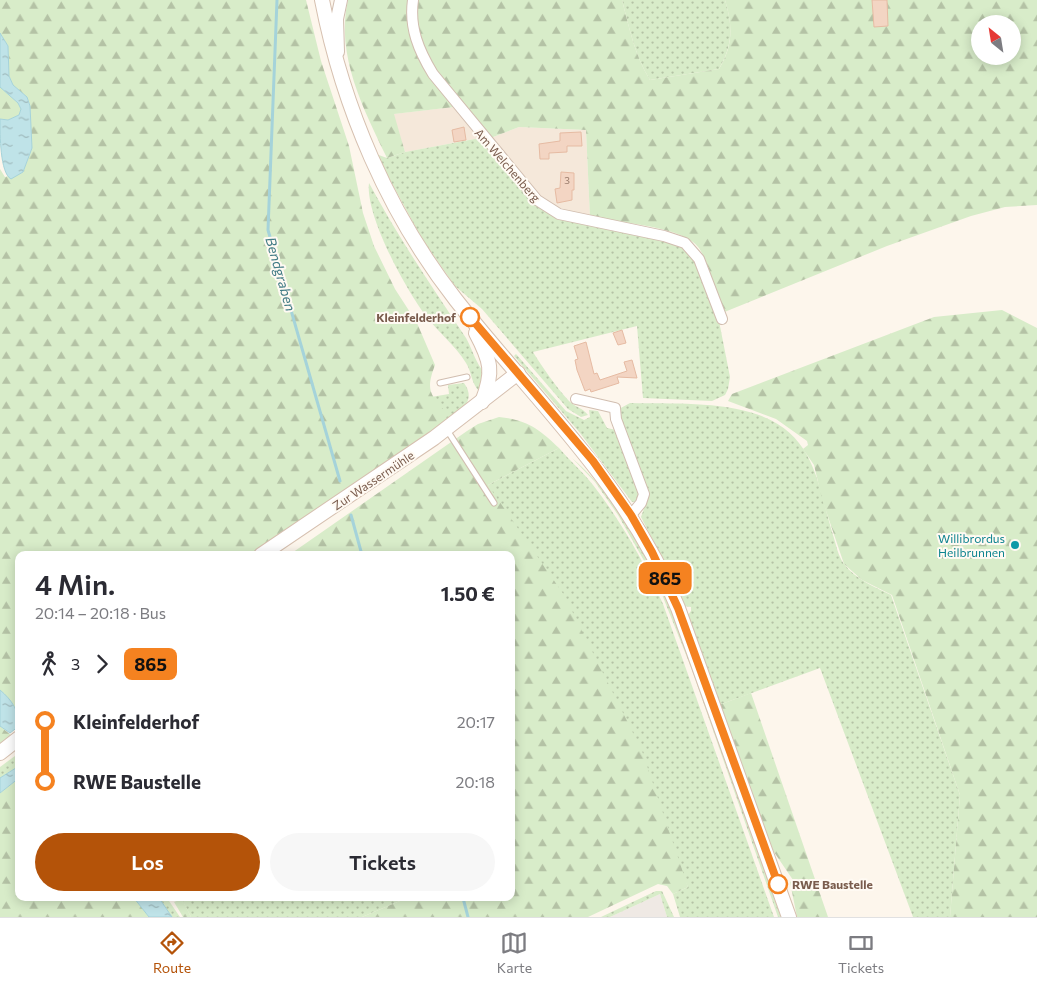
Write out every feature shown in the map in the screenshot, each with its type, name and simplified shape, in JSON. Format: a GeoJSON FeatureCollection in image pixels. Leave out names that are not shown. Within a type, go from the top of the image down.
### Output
{"type":"FeatureCollection","features":[{"type":"Feature","properties":{"kind":"main road"},"geometry":{"type":"LineString","coordinates":[[322,0],[339,70],[364,153],[410,231],[456,300],[477,336],[490,364],[489,382],[482,402]]}},
{"type":"Feature","properties":{"kind":"main road"},"geometry":{"type":"LineString","coordinates":[[456,300],[581,446],[631,515],[656,558],[678,608],[789,917]]}},
{"type":"Feature","properties":{"kind":"main road","name":"Zur Wassermühle"},"geometry":{"type":"LineString","coordinates":[[267,551],[446,430],[518,374]]}},
{"type":"Feature","properties":{"kind":"main road"},"geometry":{"type":"LineString","coordinates":[[0,753],[15,741]]}},
{"type":"Feature","properties":{"kind":"street"},"geometry":{"type":"LineString","coordinates":[[339,70],[337,19],[341,0]]}},
{"type":"Feature","properties":{"kind":"street","name":"Am Welchenberg"},"geometry":{"type":"LineString","coordinates":[[414,0],[413,31],[422,54],[433,74],[457,106],[536,200],[550,210],[565,216],[664,236],[685,244],[696,252],[702,264],[722,319]]}},
{"type":"Feature","properties":{"kind":"street"},"geometry":{"type":"LineString","coordinates":[[576,399],[615,408],[616,419],[644,493],[641,503],[631,515]]}},
{"type":"Feature","properties":{"kind":"lane"},"geometry":{"type":"LineString","coordinates":[[440,383],[467,377]]}},
{"type":"Feature","properties":{"kind":"lane"},"geometry":{"type":"LineString","coordinates":[[446,430],[494,503]]}},
{"type":"Feature","properties":{"kind":"shaded area"},"geometry":{"type":"Polygon","coordinates":[[[454,107],[480,138],[405,152],[393,114],[454,107]]]}},
{"type":"Feature","properties":{"kind":"shaded area"},"geometry":{"type":"Polygon","coordinates":[[[519,127],[586,130],[590,218],[543,202],[488,139],[519,127]]]}},
{"type":"Feature","properties":{"kind":"shaded area"},"geometry":{"type":"Polygon","coordinates":[[[660,894],[667,917],[610,917],[660,894]]]}},
{"type":"Feature","properties":{"kind":"green space"},"geometry":{"type":"Polygon","coordinates":[[[0,0],[306,0],[321,61],[349,146],[363,213],[374,246],[395,289],[417,323],[435,365],[430,386],[431,391],[446,412],[444,424],[259,551],[15,551],[15,708],[0,690],[0,169],[5,177],[23,172],[32,148],[30,106],[27,97],[13,85],[9,76],[8,46],[0,33],[0,0]]]}},
{"type":"Feature","properties":{"kind":"green space"},"geometry":{"type":"Polygon","coordinates":[[[348,0],[411,0],[410,28],[454,107],[394,114],[405,152],[387,158],[361,101],[349,62],[345,41],[348,0]]]}},
{"type":"Feature","properties":{"kind":"green space"},"geometry":{"type":"Polygon","coordinates":[[[417,0],[622,0],[636,51],[650,80],[719,69],[727,52],[730,36],[725,0],[1037,0],[1037,205],[1005,207],[971,216],[887,246],[722,313],[707,263],[699,248],[691,241],[665,230],[649,226],[590,218],[586,130],[519,127],[488,139],[438,76],[421,40],[417,21],[417,0]]]}},
{"type":"Feature","properties":{"kind":"green space"},"geometry":{"type":"Polygon","coordinates":[[[622,0],[725,0],[730,35],[727,52],[719,69],[650,80],[636,51],[622,0]]]}},
{"type":"Feature","properties":{"kind":"green space"},"geometry":{"type":"Polygon","coordinates":[[[0,86],[18,103],[21,109],[19,115],[8,120],[0,119],[0,86]]]}},
{"type":"Feature","properties":{"kind":"green space"},"geometry":{"type":"Polygon","coordinates":[[[480,138],[535,202],[683,245],[696,260],[719,321],[730,377],[725,395],[712,401],[643,398],[637,326],[533,352],[564,396],[588,415],[581,417],[568,409],[482,309],[455,286],[422,239],[376,154],[387,158],[405,152],[480,138]]]}},
{"type":"Feature","properties":{"kind":"green space"},"geometry":{"type":"Polygon","coordinates":[[[369,183],[403,242],[466,338],[480,367],[487,374],[480,392],[462,357],[426,316],[398,271],[388,252],[373,214],[369,197],[369,183]]]}},
{"type":"Feature","properties":{"kind":"green space"},"geometry":{"type":"Polygon","coordinates":[[[1002,310],[1037,328],[1037,917],[950,917],[960,795],[892,595],[862,580],[844,564],[822,499],[814,465],[803,449],[808,445],[807,441],[776,419],[728,401],[732,394],[934,317],[1002,310]]]}},
{"type":"Feature","properties":{"kind":"green space"},"geometry":{"type":"Polygon","coordinates":[[[516,354],[566,411],[584,420],[590,417],[589,410],[598,411],[607,428],[616,430],[641,493],[636,502],[632,502],[580,433],[514,356],[516,354]]]}},
{"type":"Feature","properties":{"kind":"green space"},"geometry":{"type":"Polygon","coordinates":[[[464,383],[468,390],[468,401],[460,411],[444,424],[431,397],[449,394],[448,385],[464,383]]]}},
{"type":"Feature","properties":{"kind":"green space"},"geometry":{"type":"Polygon","coordinates":[[[630,403],[712,405],[759,415],[778,424],[792,435],[803,449],[818,480],[837,550],[842,561],[859,578],[891,595],[960,795],[950,917],[913,917],[820,668],[719,705],[687,616],[691,611],[691,607],[683,606],[669,571],[641,517],[647,500],[619,421],[619,409],[630,403]]]}},
{"type":"Feature","properties":{"kind":"green space"},"geometry":{"type":"Polygon","coordinates":[[[499,417],[518,420],[532,426],[559,448],[488,485],[564,595],[642,751],[688,887],[673,894],[667,886],[658,884],[588,917],[362,917],[400,901],[515,901],[515,551],[295,551],[478,424],[499,417]]]}},
{"type":"Feature","properties":{"kind":"green space"},"geometry":{"type":"Polygon","coordinates":[[[559,448],[589,480],[613,513],[640,557],[663,604],[774,917],[680,917],[673,894],[688,887],[488,485],[559,448]]]}},
{"type":"Feature","properties":{"kind":"green space"},"geometry":{"type":"Polygon","coordinates":[[[572,458],[589,474],[618,510],[653,570],[673,612],[781,917],[778,917],[692,670],[659,587],[618,515],[595,482],[572,458]]]}},
{"type":"Feature","properties":{"kind":"green space"},"geometry":{"type":"Polygon","coordinates":[[[751,693],[828,917],[797,917],[790,882],[793,880],[774,852],[757,813],[719,705],[751,693]]]}},
{"type":"Feature","properties":{"kind":"green space"},"geometry":{"type":"Polygon","coordinates":[[[0,726],[12,736],[0,746],[0,726]]]}},
{"type":"Feature","properties":{"kind":"green space"},"geometry":{"type":"Polygon","coordinates":[[[15,756],[15,769],[0,778],[0,767],[15,756]]]}},
{"type":"Feature","properties":{"kind":"green space"},"geometry":{"type":"Polygon","coordinates":[[[15,781],[15,901],[136,901],[149,917],[0,917],[0,793],[15,781]]]}},
{"type":"Feature","properties":{"kind":"green space"},"geometry":{"type":"Polygon","coordinates":[[[656,891],[662,891],[674,917],[667,917],[660,894],[610,917],[601,917],[656,891]]]}},
{"type":"Feature","properties":{"kind":"green space"},"geometry":{"type":"Polygon","coordinates":[[[161,901],[169,901],[180,917],[172,917],[161,901]]]}},
{"type":"Feature","properties":{"kind":"green space"},"geometry":{"type":"Polygon","coordinates":[[[183,901],[400,901],[362,917],[191,917],[183,901]]]}},
{"type":"Feature","properties":{"kind":"green space"},"geometry":{"type":"Polygon","coordinates":[[[183,901],[191,917],[183,917],[174,902],[183,901]]]}},
{"type":"Feature","properties":{"kind":"water"},"geometry":{"type":"Polygon","coordinates":[[[0,33],[8,46],[9,76],[13,85],[27,97],[30,106],[32,148],[23,172],[11,179],[7,175],[3,162],[0,119],[8,120],[19,115],[21,109],[18,103],[0,87],[0,33]]]}},
{"type":"Feature","properties":{"kind":"water"},"geometry":{"type":"Polygon","coordinates":[[[0,690],[15,709],[15,729],[10,733],[0,726],[0,690]]]}},
{"type":"Feature","properties":{"kind":"water"},"geometry":{"type":"Polygon","coordinates":[[[15,769],[15,781],[0,793],[0,778],[15,769]]]}},
{"type":"Feature","properties":{"kind":"water"},"geometry":{"type":"Polygon","coordinates":[[[136,901],[161,901],[172,917],[149,917],[136,901]]]}},
{"type":"Feature","properties":{"kind":"building"},"geometry":{"type":"Polygon","coordinates":[[[872,0],[887,0],[888,26],[874,27],[872,0]]]}},
{"type":"Feature","properties":{"kind":"building"},"geometry":{"type":"Polygon","coordinates":[[[464,127],[466,140],[454,142],[452,130],[464,127]]]}},
{"type":"Feature","properties":{"kind":"building"},"geometry":{"type":"Polygon","coordinates":[[[581,132],[582,146],[567,146],[567,152],[549,153],[549,159],[540,159],[539,144],[560,141],[560,133],[581,132]]]}},
{"type":"Feature","properties":{"kind":"building"},"geometry":{"type":"Polygon","coordinates":[[[561,172],[574,173],[574,190],[572,190],[572,200],[557,203],[555,189],[560,188],[561,172]]]}},
{"type":"Feature","properties":{"kind":"building"},"geometry":{"type":"Polygon","coordinates":[[[622,330],[626,343],[618,345],[613,333],[622,330]]]}},
{"type":"Feature","properties":{"kind":"building"},"geometry":{"type":"Polygon","coordinates":[[[586,342],[594,374],[597,373],[600,380],[627,371],[624,362],[632,360],[637,378],[617,377],[619,383],[591,392],[590,389],[585,391],[577,370],[575,360],[578,359],[574,346],[586,342]]]}},
{"type":"Feature","properties":{"kind":"waterway","name":"Bendgraben"},"geometry":{"type":"LineString","coordinates":[[277,0],[268,230],[340,481]]}},
{"type":"Feature","properties":{"kind":"waterway","name":"Bendgraben"},"geometry":{"type":"LineString","coordinates":[[351,515],[361,551]]}},
{"type":"Feature","properties":{"kind":"waterway","name":"Bendgraben"},"geometry":{"type":"LineString","coordinates":[[464,901],[468,917]]}},
{"type":"Feature","properties":{"kind":"bus line","name":"865"},"geometry":{"type":"LineString","coordinates":[[470,317],[593,461],[639,527],[678,608],[778,884]]}},
{"type":"Feature","properties":{"kind":"place","name":"Kleinfelderhof"},"geometry":{"type":"Point","coordinates":[470,317]}},
{"type":"Feature","properties":{"kind":"place","name":"Willibrordus Heilbrunnen"},"geometry":{"type":"Point","coordinates":[1015,545]}},
{"type":"Feature","properties":{"kind":"place","name":"RWE Baustelle"},"geometry":{"type":"Point","coordinates":[778,884]}}]}
